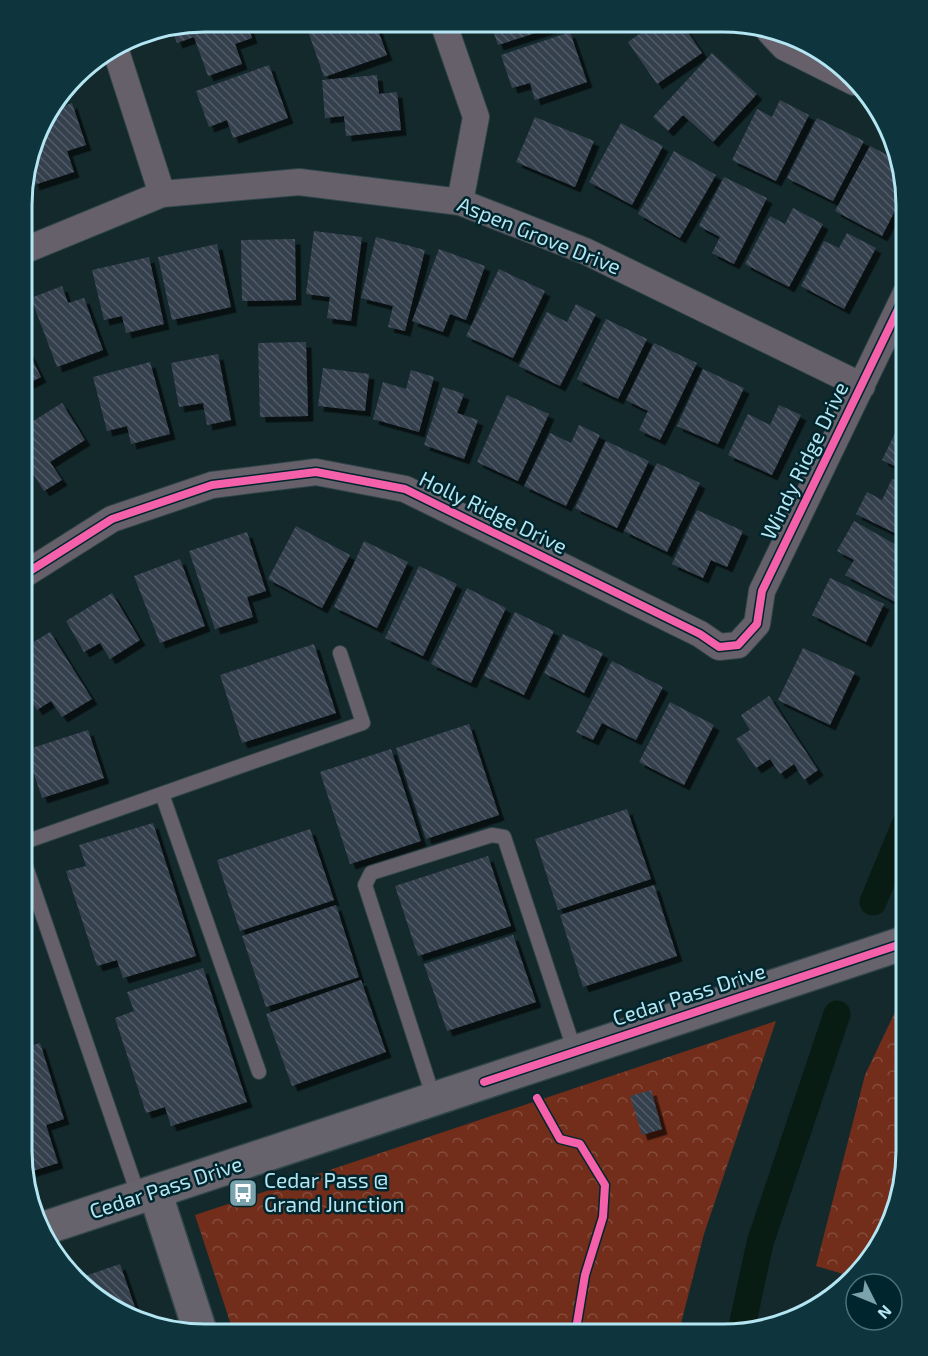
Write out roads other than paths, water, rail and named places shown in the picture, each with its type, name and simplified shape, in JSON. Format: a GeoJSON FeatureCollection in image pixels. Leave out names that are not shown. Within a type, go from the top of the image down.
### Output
{"type":"FeatureCollection","features":[{"type":"Feature","properties":{"kind":"street"},"geometry":{"type":"LineString","coordinates":[[446,32],[476,117],[460,202]]}},
{"type":"Feature","properties":{"kind":"street"},"geometry":{"type":"LineString","coordinates":[[778,41],[784,47],[838,74]]}},
{"type":"Feature","properties":{"kind":"street"},"geometry":{"type":"LineString","coordinates":[[117,55],[162,194]]}},
{"type":"Feature","properties":{"kind":"street","name":"Aspen Grove Drive"},"geometry":{"type":"LineString","coordinates":[[31,246],[162,194],[299,182],[460,202],[585,250],[862,386]]}},
{"type":"Feature","properties":{"kind":"street","name":"Windy Ridge Drive"},"geometry":{"type":"LineString","coordinates":[[738,645],[757,624],[762,591],[896,314]]}},
{"type":"Feature","properties":{"kind":"street","name":"Holly Ridge Drive"},"geometry":{"type":"LineString","coordinates":[[31,570],[112,519],[213,485],[316,472],[405,489],[700,634],[719,648],[738,645]]}},
{"type":"Feature","properties":{"kind":"street","name":"Cedar Pass Drive"},"geometry":{"type":"LineString","coordinates":[[49,1227],[896,946]]}},
{"type":"Feature","properties":{"kind":"street"},"geometry":{"type":"LineString","coordinates":[[147,1194],[197,1324]]}},
{"type":"Feature","properties":{"kind":"lane"},"geometry":{"type":"LineString","coordinates":[[31,840],[363,723],[340,653]]}},
{"type":"Feature","properties":{"kind":"lane"},"geometry":{"type":"LineString","coordinates":[[162,794],[259,1072]]}},
{"type":"Feature","properties":{"kind":"lane"},"geometry":{"type":"LineString","coordinates":[[434,1099],[365,885],[371,873],[492,835],[504,837],[575,1052]]}},
{"type":"Feature","properties":{"kind":"lane"},"geometry":{"type":"LineString","coordinates":[[31,879],[147,1194]]}},
{"type":"Feature","properties":{"kind":"waterway"},"geometry":{"type":"LineString","coordinates":[[873,902],[896,847]]}},
{"type":"Feature","properties":{"kind":"waterway"},"geometry":{"type":"LineString","coordinates":[[743,1323],[760,1243],[837,1014]]}},
{"type":"Feature","properties":{"kind":"place","name":"Cedar Pass @ Grand Junction"},"geometry":{"type":"Point","coordinates":[243,1193]}}]}
